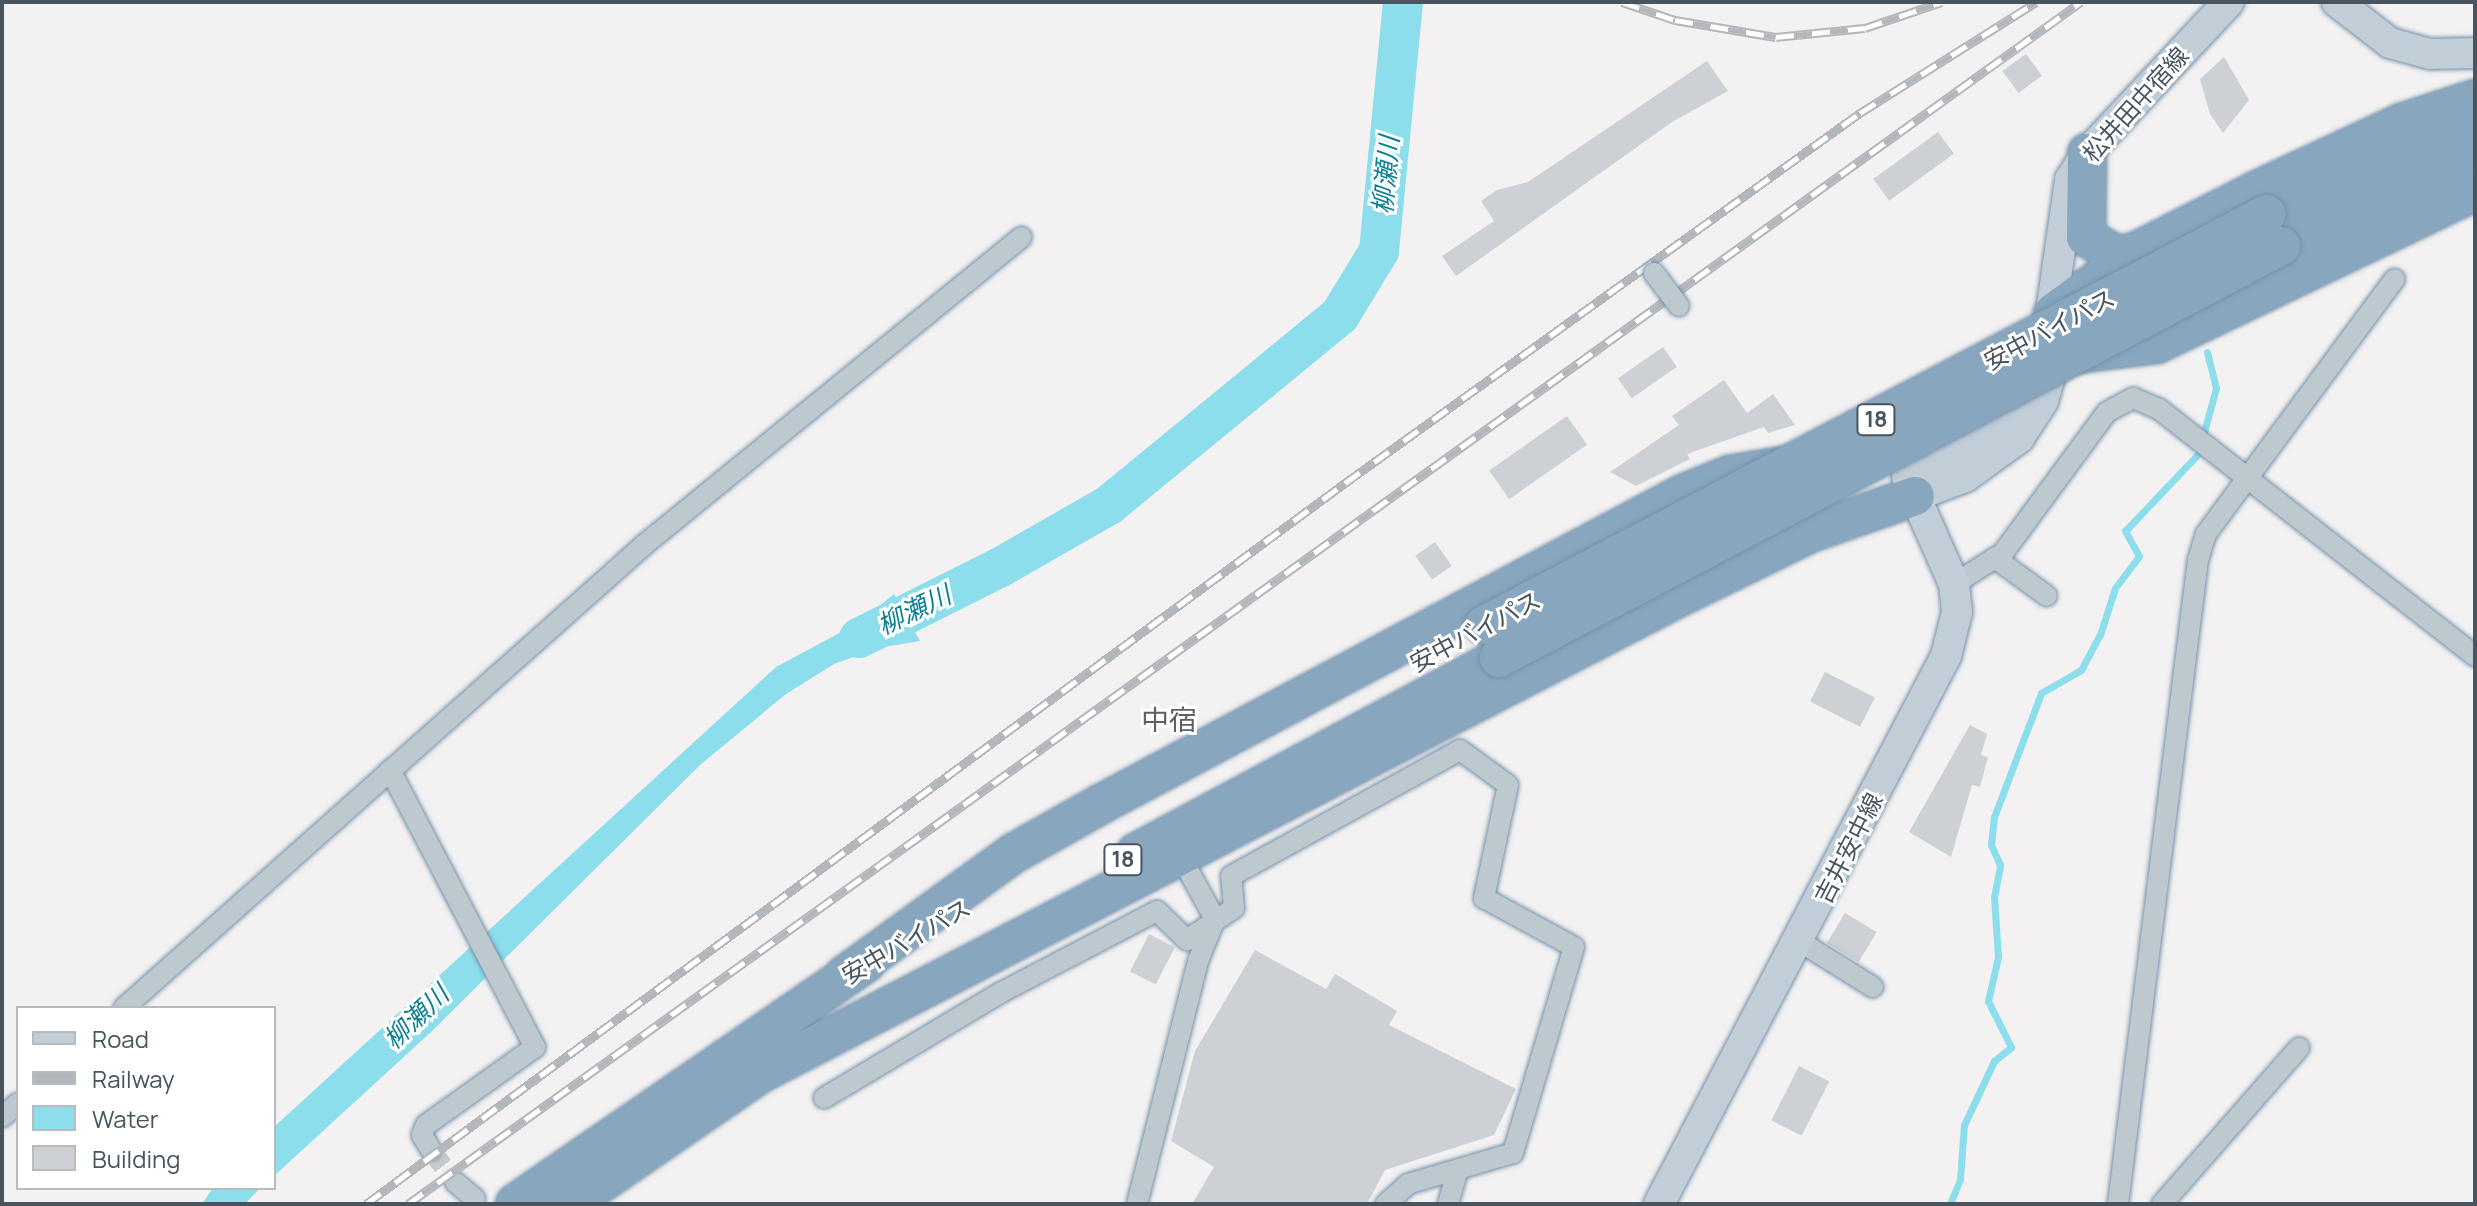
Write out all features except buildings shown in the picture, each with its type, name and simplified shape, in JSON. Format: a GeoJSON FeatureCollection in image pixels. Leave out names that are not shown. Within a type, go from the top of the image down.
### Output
{"type":"FeatureCollection","features":[{"type":"Feature","properties":{"kind":"highway"},"geometry":{"type":"LineString","coordinates":[[2053,313],[2136,252],[2402,123],[2475,99]]}},
{"type":"Feature","properties":{"kind":"highway","name":"安中バイパス"},"geometry":{"type":"LineString","coordinates":[[515,1204],[844,976],[946,915],[1492,642],[2274,230],[2475,128]]}},
{"type":"Feature","properties":{"kind":"highway"},"geometry":{"type":"LineString","coordinates":[[2087,153],[2086,237],[2118,256],[2136,252]]}},
{"type":"Feature","properties":{"kind":"highway","name":"安中バイパス"},"geometry":{"type":"LineString","coordinates":[[2274,230],[2475,159]]}},
{"type":"Feature","properties":{"kind":"highway"},"geometry":{"type":"LineString","coordinates":[[2056,355],[2156,344],[2475,191]]}},
{"type":"Feature","properties":{"kind":"highway"},"geometry":{"type":"LineString","coordinates":[[844,976],[1014,853],[1683,494],[1760,467],[1912,488]]}},
{"type":"Feature","properties":{"kind":"highway"},"geometry":{"type":"LineString","coordinates":[[755,1076],[1182,859],[1675,599],[1812,532],[1912,488]]}},
{"type":"Feature","properties":{"kind":"highway"},"geometry":{"type":"LineString","coordinates":[[1629,523],[1675,599]]}},
{"type":"Feature","properties":{"kind":"highway","name":"安中バイパス"},"geometry":{"type":"LineString","coordinates":[[570,1204],[755,1076],[963,946],[1492,642]]}},
{"type":"Feature","properties":{"kind":"main road","name":"松井田中宿線"},"geometry":{"type":"LineString","coordinates":[[1912,488],[1965,477],[2019,438],[2043,401],[2056,355],[2053,313],[2063,212],[2070,180],[2087,153],[2229,2]]}},
{"type":"Feature","properties":{"kind":"main road"},"geometry":{"type":"LineString","coordinates":[[2337,2],[2370,30],[2416,52],[2475,53]]}},
{"type":"Feature","properties":{"kind":"main road","name":"松井田中宿線"},"geometry":{"type":"LineString","coordinates":[[1912,488],[2007,415],[2032,379],[2053,313]]}},
{"type":"Feature","properties":{"kind":"main road","name":"吉井安中線"},"geometry":{"type":"LineString","coordinates":[[1659,1204],[1938,678],[1955,623],[1954,584],[1912,488],[1891,397]]}},
{"type":"Feature","properties":{"kind":"street"},"geometry":{"type":"LineString","coordinates":[[126,1006],[644,545],[1021,237]]}},
{"type":"Feature","properties":{"kind":"street"},"geometry":{"type":"LineString","coordinates":[[1654,273],[1679,306]]}},
{"type":"Feature","properties":{"kind":"street"},"geometry":{"type":"LineString","coordinates":[[2118,1204],[2198,560],[2206,534],[2243,478],[2395,279]]}},
{"type":"Feature","properties":{"kind":"street"},"geometry":{"type":"LineString","coordinates":[[1954,584],[1995,558],[2107,412],[2125,398],[2149,402],[2475,656]]}},
{"type":"Feature","properties":{"kind":"street"},"geometry":{"type":"LineString","coordinates":[[1995,558],[2047,596]]}},
{"type":"Feature","properties":{"kind":"street"},"geometry":{"type":"LineString","coordinates":[[824,1098],[1000,993],[1157,911],[1187,940],[1234,908],[1231,876],[1460,750],[1508,785],[1484,898],[1574,947],[1513,1153],[1457,1173],[1408,1184],[1386,1204]]}},
{"type":"Feature","properties":{"kind":"street"},"geometry":{"type":"LineString","coordinates":[[390,770],[535,1047],[426,1125],[422,1135],[431,1150]]}},
{"type":"Feature","properties":{"kind":"street"},"geometry":{"type":"LineString","coordinates":[[1182,859],[1215,919]]}},
{"type":"Feature","properties":{"kind":"street"},"geometry":{"type":"LineString","coordinates":[[1137,1204],[1198,961],[1215,919]]}},
{"type":"Feature","properties":{"kind":"street"},"geometry":{"type":"LineString","coordinates":[[1799,941],[1873,987]]}},
{"type":"Feature","properties":{"kind":"street"},"geometry":{"type":"LineString","coordinates":[[2162,1204],[2299,1048]]}},
{"type":"Feature","properties":{"kind":"street"},"geometry":{"type":"LineString","coordinates":[[1448,1204],[1457,1173]]}},
{"type":"Feature","properties":{"kind":"street"},"geometry":{"type":"LineString","coordinates":[[455,1182],[475,1199]]}},
{"type":"Feature","properties":{"kind":"water"},"geometry":{"type":"Polygon","coordinates":[[[894,594],[920,641],[878,648],[834,664],[786,694],[700,765],[431,1032],[276,1174],[276,1125],[776,667],[860,622],[894,594]]]}},
{"type":"Feature","properties":{"kind":"water"},"geometry":{"type":"Polygon","coordinates":[[[212,1190],[258,1190],[245,1204],[202,1204],[212,1190]]]}},
{"type":"Feature","properties":{"kind":"waterway","name":"柳瀬川"},"geometry":{"type":"LineString","coordinates":[[859,638],[999,568],[1109,505],[1340,315],[1379,251],[1403,2]]}},
{"type":"Feature","properties":{"kind":"waterway"},"geometry":{"type":"LineString","coordinates":[[1950,1204],[1960,1179],[1964,1125],[1994,1061],[2011,1047],[1988,1001],[1998,957],[1994,897],[2000,865],[1991,845],[1994,817],[2041,693],[2081,670],[2100,635],[2115,588],[2139,556],[2125,531],[2198,454],[2216,388],[2207,352]]}},
{"type":"Feature","properties":{"kind":"tunnel"},"geometry":{"type":"LineString","coordinates":[[431,1150],[455,1182]]}},
{"type":"Feature","properties":{"kind":"railway"},"geometry":{"type":"LineString","coordinates":[[1622,2],[1675,20],[1776,37],[1865,28],[1942,2]]}},
{"type":"Feature","properties":{"kind":"railway"},"geometry":{"type":"LineString","coordinates":[[366,1204],[1345,483],[1860,113],[2036,2]]}},
{"type":"Feature","properties":{"kind":"railway"},"geometry":{"type":"LineString","coordinates":[[408,1204],[2081,2]]}},
{"type":"Feature","properties":{"kind":"district","name":"中宿"},"geometry":{"type":"Point","coordinates":[1169,719]}}]}
